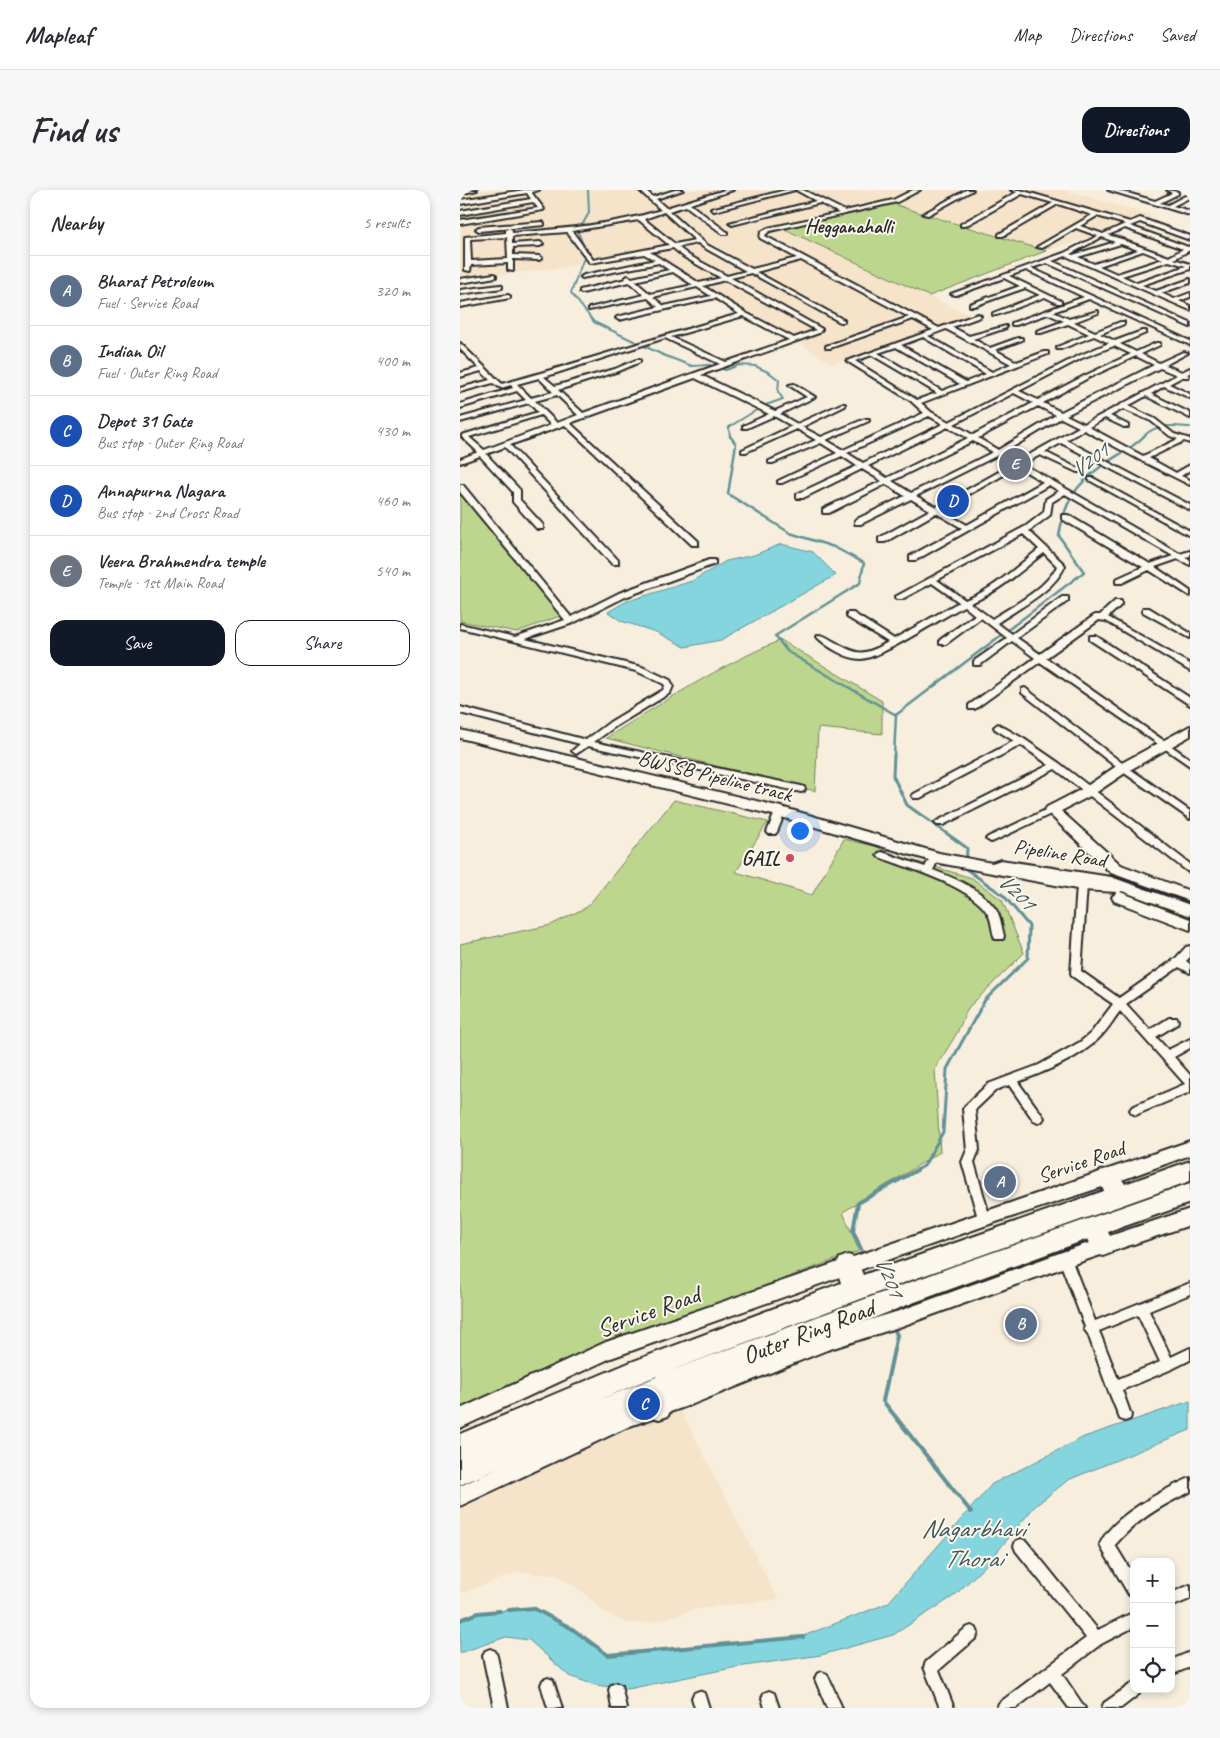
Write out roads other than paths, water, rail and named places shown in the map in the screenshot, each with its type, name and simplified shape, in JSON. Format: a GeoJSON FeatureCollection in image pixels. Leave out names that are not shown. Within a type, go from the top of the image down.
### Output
{"type":"FeatureCollection","features":[{"type":"Feature","properties":{"kind":"highway","name":"Outer Ring Road"},"geometry":{"type":"LineString","coordinates":[[460,1447],[630,1374],[873,1289],[1114,1187],[1190,1171]]}},
{"type":"Feature","properties":{"kind":"highway","name":"Outer Ring Road"},"geometry":{"type":"LineString","coordinates":[[460,1472],[536,1438],[662,1396],[873,1289],[1099,1236],[1190,1193]]}},
{"type":"Feature","properties":{"kind":"street"},"geometry":{"type":"LineString","coordinates":[[460,192],[474,190]]}},
{"type":"Feature","properties":{"kind":"street"},"geometry":{"type":"LineString","coordinates":[[460,222],[540,209],[527,190]]}},
{"type":"Feature","properties":{"kind":"street"},"geometry":{"type":"LineString","coordinates":[[460,202],[536,190]]}},
{"type":"Feature","properties":{"kind":"street"},"geometry":{"type":"LineString","coordinates":[[642,190],[700,241],[842,321]]}},
{"type":"Feature","properties":{"kind":"street"},"geometry":{"type":"LineString","coordinates":[[652,199],[680,190]]}},
{"type":"Feature","properties":{"kind":"street"},"geometry":{"type":"LineString","coordinates":[[539,258],[510,259],[468,266],[467,238],[568,230],[640,218],[666,212],[730,190]]}},
{"type":"Feature","properties":{"kind":"street"},"geometry":{"type":"LineString","coordinates":[[714,209],[792,190]]}},
{"type":"Feature","properties":{"kind":"street"},"geometry":{"type":"LineString","coordinates":[[799,190],[844,213]]}},
{"type":"Feature","properties":{"kind":"street"},"geometry":{"type":"LineString","coordinates":[[917,190],[895,201],[768,230],[763,233],[762,237],[938,330]]}},
{"type":"Feature","properties":{"kind":"street"},"geometry":{"type":"LineString","coordinates":[[926,214],[970,190]]}},
{"type":"Feature","properties":{"kind":"street"},"geometry":{"type":"LineString","coordinates":[[1014,190],[1097,214],[1189,249]]}},
{"type":"Feature","properties":{"kind":"street"},"geometry":{"type":"LineString","coordinates":[[1111,190],[1157,202],[1176,193],[1170,190]]}},
{"type":"Feature","properties":{"kind":"street"},"geometry":{"type":"LineString","coordinates":[[1120,190],[1190,213]]}},
{"type":"Feature","properties":{"kind":"street"},"geometry":{"type":"LineString","coordinates":[[963,225],[1021,192]]}},
{"type":"Feature","properties":{"kind":"street"},"geometry":{"type":"LineString","coordinates":[[1168,207],[1187,197]]}},
{"type":"Feature","properties":{"kind":"street"},"geometry":{"type":"LineString","coordinates":[[460,213],[535,200]]}},
{"type":"Feature","properties":{"kind":"street"},"geometry":{"type":"LineString","coordinates":[[732,223],[820,201]]}},
{"type":"Feature","properties":{"kind":"street"},"geometry":{"type":"LineString","coordinates":[[1001,235],[1058,202]]}},
{"type":"Feature","properties":{"kind":"street"},"geometry":{"type":"LineString","coordinates":[[687,204],[725,234]]}},
{"type":"Feature","properties":{"kind":"street"},"geometry":{"type":"LineString","coordinates":[[511,214],[509,235],[511,270]]}},
{"type":"Feature","properties":{"kind":"street"},"geometry":{"type":"LineString","coordinates":[[1040,247],[1097,214]]}},
{"type":"Feature","properties":{"kind":"street"},"geometry":{"type":"LineString","coordinates":[[460,461],[817,332],[819,329],[689,258],[640,218]]}},
{"type":"Feature","properties":{"kind":"street"},"geometry":{"type":"LineString","coordinates":[[954,294],[1066,254],[1101,236],[1140,220],[1190,238]]}},
{"type":"Feature","properties":{"kind":"street"},"geometry":{"type":"LineString","coordinates":[[479,229],[542,224]]}},
{"type":"Feature","properties":{"kind":"street"},"geometry":{"type":"LineString","coordinates":[[1076,226],[1190,266]]}},
{"type":"Feature","properties":{"kind":"street"},"geometry":{"type":"LineString","coordinates":[[568,230],[591,261],[606,260],[700,241]]}},
{"type":"Feature","properties":{"kind":"street"},"geometry":{"type":"LineString","coordinates":[[1073,257],[1123,241]]}},
{"type":"Feature","properties":{"kind":"street"},"geometry":{"type":"LineString","coordinates":[[510,246],[540,244]]}},
{"type":"Feature","properties":{"kind":"street"},"geometry":{"type":"LineString","coordinates":[[1094,266],[1146,249]]}},
{"type":"Feature","properties":{"kind":"street"},"geometry":{"type":"LineString","coordinates":[[1116,276],[1171,258],[1189,249]]}},
{"type":"Feature","properties":{"kind":"street"},"geometry":{"type":"LineString","coordinates":[[645,252],[744,314],[794,340]]}},
{"type":"Feature","properties":{"kind":"street"},"geometry":{"type":"LineString","coordinates":[[1066,254],[1190,308]]}},
{"type":"Feature","properties":{"kind":"street"},"geometry":{"type":"LineString","coordinates":[[591,309],[700,285],[802,258]]}},
{"type":"Feature","properties":{"kind":"street"},"geometry":{"type":"LineString","coordinates":[[606,260],[662,308]]}},
{"type":"Feature","properties":{"kind":"street"},"geometry":{"type":"LineString","coordinates":[[584,277],[660,261]]}},
{"type":"Feature","properties":{"kind":"street"},"geometry":{"type":"LineString","coordinates":[[1047,261],[1190,325]]}},
{"type":"Feature","properties":{"kind":"street"},"geometry":{"type":"LineString","coordinates":[[1137,285],[1190,266]]}},
{"type":"Feature","properties":{"kind":"street"},"geometry":{"type":"LineString","coordinates":[[1026,268],[1190,343]]}},
{"type":"Feature","properties":{"kind":"street"},"geometry":{"type":"LineString","coordinates":[[582,291],[675,270]]}},
{"type":"Feature","properties":{"kind":"street"},"geometry":{"type":"LineString","coordinates":[[460,281],[494,276]]}},
{"type":"Feature","properties":{"kind":"street"},"geometry":{"type":"LineString","coordinates":[[1004,276],[1059,302]]}},
{"type":"Feature","properties":{"kind":"street"},"geometry":{"type":"LineString","coordinates":[[1156,293],[1190,281]]}},
{"type":"Feature","properties":{"kind":"street"},"geometry":{"type":"LineString","coordinates":[[460,292],[500,286]]}},
{"type":"Feature","properties":{"kind":"street"},"geometry":{"type":"LineString","coordinates":[[972,305],[1025,286]]}},
{"type":"Feature","properties":{"kind":"street"},"geometry":{"type":"LineString","coordinates":[[1174,301],[1190,295]]}},
{"type":"Feature","properties":{"kind":"street"},"geometry":{"type":"LineString","coordinates":[[619,318],[717,296]]}},
{"type":"Feature","properties":{"kind":"street"},"geometry":{"type":"LineString","coordinates":[[994,314],[1046,296]]}},
{"type":"Feature","properties":{"kind":"street"},"geometry":{"type":"LineString","coordinates":[[460,305],[508,297]]}},
{"type":"Feature","properties":{"kind":"street"},"geometry":{"type":"LineString","coordinates":[[1014,324],[1088,297]]}},
{"type":"Feature","properties":{"kind":"street"},"geometry":{"type":"LineString","coordinates":[[1049,312],[1159,365],[1190,377]]}},
{"type":"Feature","properties":{"kind":"street"},"geometry":{"type":"LineString","coordinates":[[1039,332],[1096,312]]}},
{"type":"Feature","properties":{"kind":"street"},"geometry":{"type":"LineString","coordinates":[[460,406],[540,376],[638,344],[744,314]]}},
{"type":"Feature","properties":{"kind":"street"},"geometry":{"type":"LineString","coordinates":[[978,316],[850,361],[929,413],[1190,563]]}},
{"type":"Feature","properties":{"kind":"street"},"geometry":{"type":"LineString","coordinates":[[828,347],[914,317]]}},
{"type":"Feature","properties":{"kind":"street"},"geometry":{"type":"LineString","coordinates":[[1059,348],[1122,323]]}},
{"type":"Feature","properties":{"kind":"street"},"geometry":{"type":"LineString","coordinates":[[947,327],[1016,364]]}},
{"type":"Feature","properties":{"kind":"street"},"geometry":{"type":"LineString","coordinates":[[969,338],[1004,327]]}},
{"type":"Feature","properties":{"kind":"street"},"geometry":{"type":"LineString","coordinates":[[800,496],[949,424],[1080,357],[1144,332]]}},
{"type":"Feature","properties":{"kind":"street"},"geometry":{"type":"LineString","coordinates":[[923,335],[991,374]]}},
{"type":"Feature","properties":{"kind":"street"},"geometry":{"type":"LineString","coordinates":[[665,336],[722,365]]}},
{"type":"Feature","properties":{"kind":"street"},"geometry":{"type":"LineString","coordinates":[[990,350],[1020,339]]}},
{"type":"Feature","properties":{"kind":"street"},"geometry":{"type":"LineString","coordinates":[[897,344],[965,384]]}},
{"type":"Feature","properties":{"kind":"street"},"geometry":{"type":"LineString","coordinates":[[826,511],[973,438],[1038,402],[1135,353],[1158,344]]}},
{"type":"Feature","properties":{"kind":"street"},"geometry":{"type":"LineString","coordinates":[[460,346],[469,359],[483,369],[494,381],[501,386],[515,386],[556,426]]}},
{"type":"Feature","properties":{"kind":"street"},"geometry":{"type":"LineString","coordinates":[[916,403],[1046,352]]}},
{"type":"Feature","properties":{"kind":"street"},"geometry":{"type":"LineString","coordinates":[[873,353],[942,393]]}},
{"type":"Feature","properties":{"kind":"street"},"geometry":{"type":"LineString","coordinates":[[858,522],[997,453],[1062,414],[1185,353]]}},
{"type":"Feature","properties":{"kind":"street"},"geometry":{"type":"LineString","coordinates":[[596,358],[603,362]]}},
{"type":"Feature","properties":{"kind":"street"},"geometry":{"type":"LineString","coordinates":[[460,420],[529,400],[638,361]]}},
{"type":"Feature","properties":{"kind":"street"},"geometry":{"type":"LineString","coordinates":[[610,366],[624,374]]}},
{"type":"Feature","properties":{"kind":"street"},"geometry":{"type":"LineString","coordinates":[[460,375],[483,369]]}},
{"type":"Feature","properties":{"kind":"street"},"geometry":{"type":"LineString","coordinates":[[882,540],[1190,370]]}},
{"type":"Feature","properties":{"kind":"street"},"geometry":{"type":"LineString","coordinates":[[696,375],[821,440],[911,496],[968,528]]}},
{"type":"Feature","properties":{"kind":"street"},"geometry":{"type":"LineString","coordinates":[[540,376],[582,416]]}},
{"type":"Feature","properties":{"kind":"street"},"geometry":{"type":"LineString","coordinates":[[460,390],[494,381]]}},
{"type":"Feature","properties":{"kind":"street"},"geometry":{"type":"LineString","coordinates":[[1164,384],[1190,396]]}},
{"type":"Feature","properties":{"kind":"street"},"geometry":{"type":"LineString","coordinates":[[745,428],[812,397],[792,386]]}},
{"type":"Feature","properties":{"kind":"street"},"geometry":{"type":"LineString","coordinates":[[1013,390],[1062,414],[1082,428],[1190,483]]}},
{"type":"Feature","properties":{"kind":"street"},"geometry":{"type":"LineString","coordinates":[[1146,394],[1190,416]]}},
{"type":"Feature","properties":{"kind":"street"},"geometry":{"type":"LineString","coordinates":[[744,451],[844,405]]}},
{"type":"Feature","properties":{"kind":"street"},"geometry":{"type":"LineString","coordinates":[[1124,406],[1153,420],[1172,435],[1187,440]]}},
{"type":"Feature","properties":{"kind":"street"},"geometry":{"type":"LineString","coordinates":[[462,435],[542,413]]}},
{"type":"Feature","properties":{"kind":"street"},"geometry":{"type":"LineString","coordinates":[[780,482],[929,413]]}},
{"type":"Feature","properties":{"kind":"street"},"geometry":{"type":"LineString","coordinates":[[1105,416],[1126,426]]}},
{"type":"Feature","properties":{"kind":"street"},"geometry":{"type":"LineString","coordinates":[[771,462],[867,420]]}},
{"type":"Feature","properties":{"kind":"street"},"geometry":{"type":"LineString","coordinates":[[566,422],[695,543]]}},
{"type":"Feature","properties":{"kind":"street"},"geometry":{"type":"LineString","coordinates":[[462,435],[482,452],[510,483],[517,492],[516,500],[540,527]]}},
{"type":"Feature","properties":{"kind":"street"},"geometry":{"type":"LineString","coordinates":[[1061,440],[1190,508]]}},
{"type":"Feature","properties":{"kind":"street"},"geometry":{"type":"LineString","coordinates":[[1142,459],[1187,440]]}},
{"type":"Feature","properties":{"kind":"street"},"geometry":{"type":"LineString","coordinates":[[506,444],[615,562]]}},
{"type":"Feature","properties":{"kind":"street"},"geometry":{"type":"LineString","coordinates":[[1040,452],[1079,471]]}},
{"type":"Feature","properties":{"kind":"street"},"geometry":{"type":"LineString","coordinates":[[1176,476],[1190,468]]}},
{"type":"Feature","properties":{"kind":"street"},"geometry":{"type":"LineString","coordinates":[[1091,479],[1190,534]]}},
{"type":"Feature","properties":{"kind":"street"},"geometry":{"type":"LineString","coordinates":[[913,558],[1048,482]]}},
{"type":"Feature","properties":{"kind":"street"},"geometry":{"type":"LineString","coordinates":[[460,487],[570,620]]}},
{"type":"Feature","properties":{"kind":"street"},"geometry":{"type":"LineString","coordinates":[[899,597],[1024,531],[1047,513],[1049,501],[1069,494]]}},
{"type":"Feature","properties":{"kind":"street"},"geometry":{"type":"LineString","coordinates":[[1065,517],[1190,594]]}},
{"type":"Feature","properties":{"kind":"street"},"geometry":{"type":"LineString","coordinates":[[992,623],[1047,584],[1060,572],[1061,566],[1024,531]]}},
{"type":"Feature","properties":{"kind":"street"},"geometry":{"type":"LineString","coordinates":[[821,637],[854,656],[862,658],[878,652],[963,603],[980,597],[996,587],[1044,549]]}},
{"type":"Feature","properties":{"kind":"street"},"geometry":{"type":"LineString","coordinates":[[1119,581],[1149,567],[1190,552]]}},
{"type":"Feature","properties":{"kind":"street"},"geometry":{"type":"LineString","coordinates":[[516,639],[570,620],[622,595],[712,562]]}},
{"type":"Feature","properties":{"kind":"street"},"geometry":{"type":"LineString","coordinates":[[933,580],[1190,763]]}},
{"type":"Feature","properties":{"kind":"street"},"geometry":{"type":"LineString","coordinates":[[977,663],[1065,599]]}},
{"type":"Feature","properties":{"kind":"street"},"geometry":{"type":"LineString","coordinates":[[972,707],[1098,618],[1103,617],[1118,603]]}},
{"type":"Feature","properties":{"kind":"street"},"geometry":{"type":"LineString","coordinates":[[1146,610],[1190,636]]}},
{"type":"Feature","properties":{"kind":"street"},"geometry":{"type":"LineString","coordinates":[[944,642],[980,615]]}},
{"type":"Feature","properties":{"kind":"street"},"geometry":{"type":"LineString","coordinates":[[850,616],[894,642]]}},
{"type":"Feature","properties":{"kind":"street"},"geometry":{"type":"LineString","coordinates":[[1103,617],[1122,626],[1190,668]]}},
{"type":"Feature","properties":{"kind":"street"},"geometry":{"type":"LineString","coordinates":[[460,626],[639,669],[667,682],[668,690],[614,724],[576,751]]}},
{"type":"Feature","properties":{"kind":"street"},"geometry":{"type":"LineString","coordinates":[[1093,638],[1190,702]]}},
{"type":"Feature","properties":{"kind":"street"},"geometry":{"type":"LineString","coordinates":[[1025,691],[1123,768],[1190,816]]}},
{"type":"Feature","properties":{"kind":"street"},"geometry":{"type":"LineString","coordinates":[[460,710],[587,743],[801,789]]}},
{"type":"Feature","properties":{"kind":"street"},"geometry":{"type":"LineString","coordinates":[[998,726],[1056,765],[1190,869]]}},
{"type":"Feature","properties":{"kind":"street"},"geometry":{"type":"LineString","coordinates":[[991,839],[1089,791],[1123,768],[1167,745],[1190,730]]}},
{"type":"Feature","properties":{"kind":"street","name":"BWSSB Pipeline track"},"geometry":{"type":"LineString","coordinates":[[460,734],[780,812],[857,833],[934,858],[959,863]]}},
{"type":"Feature","properties":{"kind":"street"},"geometry":{"type":"LineString","coordinates":[[917,796],[1021,741]]}},
{"type":"Feature","properties":{"kind":"street"},"geometry":{"type":"LineString","coordinates":[[940,823],[1056,765]]}},
{"type":"Feature","properties":{"kind":"street"},"geometry":{"type":"LineString","coordinates":[[1052,810],[1112,865],[1122,880],[1190,911]]}},
{"type":"Feature","properties":{"kind":"street"},"geometry":{"type":"LineString","coordinates":[[772,832],[780,812]]}},
{"type":"Feature","properties":{"kind":"street"},"geometry":{"type":"LineString","coordinates":[[882,855],[961,886],[993,914],[999,936]]}},
{"type":"Feature","properties":{"kind":"street"},"geometry":{"type":"LineString","coordinates":[[928,872],[934,858]]}},
{"type":"Feature","properties":{"kind":"street","name":"Pipeline Road"},"geometry":{"type":"LineString","coordinates":[[959,863],[1107,888],[1122,880]]}},
{"type":"Feature","properties":{"kind":"street","name":"Pipeline Road"},"geometry":{"type":"LineString","coordinates":[[993,868],[1001,865],[1111,882],[1122,880]]}},
{"type":"Feature","properties":{"kind":"street"},"geometry":{"type":"LineString","coordinates":[[1122,880],[1190,896]]}},
{"type":"Feature","properties":{"kind":"street","name":"Pipeline Road"},"geometry":{"type":"LineString","coordinates":[[1122,880],[1118,896],[1190,925]]}},
{"type":"Feature","properties":{"kind":"street"},"geometry":{"type":"LineString","coordinates":[[1082,885],[1076,973],[1119,1003],[1190,1082]]}},
{"type":"Feature","properties":{"kind":"street"},"geometry":{"type":"LineString","coordinates":[[984,1218],[968,1162],[973,1150],[969,1109],[992,1087],[1043,1068],[1084,1045],[1106,1024],[1119,1003],[1179,962],[1190,950]]}},
{"type":"Feature","properties":{"kind":"street"},"geometry":{"type":"LineString","coordinates":[[1179,962],[1190,969]]}},
{"type":"Feature","properties":{"kind":"street"},"geometry":{"type":"LineString","coordinates":[[1148,1036],[1173,1021]]}},
{"type":"Feature","properties":{"kind":"street"},"geometry":{"type":"LineString","coordinates":[[1166,1056],[1190,1042]]}},
{"type":"Feature","properties":{"kind":"street"},"geometry":{"type":"LineString","coordinates":[[1011,1080],[1038,1118]]}},
{"type":"Feature","properties":{"kind":"street"},"geometry":{"type":"LineString","coordinates":[[1136,1110],[1190,1087]]}},
{"type":"Feature","properties":{"kind":"street","name":"Service Road"},"geometry":{"type":"LineString","coordinates":[[460,1419],[606,1351],[873,1289],[984,1218],[1114,1187],[1190,1148]]}},
{"type":"Feature","properties":{"kind":"street"},"geometry":{"type":"LineString","coordinates":[[873,1289],[1065,1259],[1099,1236],[1190,1217]]}},
{"type":"Feature","properties":{"kind":"street"},"geometry":{"type":"LineString","coordinates":[[1065,1259],[1124,1415]]}},
{"type":"Feature","properties":{"kind":"street"},"geometry":{"type":"LineString","coordinates":[[1090,1329],[1190,1288]]}},
{"type":"Feature","properties":{"kind":"street"},"geometry":{"type":"LineString","coordinates":[[1141,1308],[1168,1364]]}},
{"type":"Feature","properties":{"kind":"street"},"geometry":{"type":"LineString","coordinates":[[1114,1387],[1190,1354]]}},
{"type":"Feature","properties":{"kind":"street"},"geometry":{"type":"LineString","coordinates":[[460,1496],[626,1418],[662,1396]]}},
{"type":"Feature","properties":{"kind":"street"},"geometry":{"type":"LineString","coordinates":[[1130,1583],[1106,1544],[1121,1527],[1170,1494],[1190,1485]]}},
{"type":"Feature","properties":{"kind":"street"},"geometry":{"type":"LineString","coordinates":[[1020,1546],[1096,1639]]}},
{"type":"Feature","properties":{"kind":"street"},"geometry":{"type":"LineString","coordinates":[[1175,1598],[1190,1592]]}},
{"type":"Feature","properties":{"kind":"street"},"geometry":{"type":"LineString","coordinates":[[1004,1708],[1096,1639],[1130,1621]]}},
{"type":"Feature","properties":{"kind":"street"},"geometry":{"type":"LineString","coordinates":[[947,1708],[931,1667],[971,1633]]}},
{"type":"Feature","properties":{"kind":"street"},"geometry":{"type":"LineString","coordinates":[[490,1656],[501,1708]]}},
{"type":"Feature","properties":{"kind":"street"},"geometry":{"type":"LineString","coordinates":[[1175,1666],[1190,1659]]}},
{"type":"Feature","properties":{"kind":"street"},"geometry":{"type":"LineString","coordinates":[[1052,1673],[1078,1708]]}},
{"type":"Feature","properties":{"kind":"street"},"geometry":{"type":"LineString","coordinates":[[822,1680],[835,1708]]}},
{"type":"Feature","properties":{"kind":"street"},"geometry":{"type":"LineString","coordinates":[[548,1685],[555,1708]]}},
{"type":"Feature","properties":{"kind":"street"},"geometry":{"type":"LineString","coordinates":[[616,1690],[619,1708]]}},
{"type":"Feature","properties":{"kind":"street"},"geometry":{"type":"LineString","coordinates":[[1109,1708],[1130,1692]]}},
{"type":"Feature","properties":{"kind":"water"},"geometry":{"type":"Polygon","coordinates":[[[781,544],[813,552],[836,575],[721,640],[685,647],[656,632],[621,621],[608,612],[625,602],[692,581],[726,561],[754,555],[781,544]]]}},
{"type":"Feature","properties":{"kind":"water","name":"Nagarbhavi Thorai"},"geometry":{"type":"Polygon","coordinates":[[[1190,1401],[1190,1430],[1068,1480],[1034,1507],[988,1563],[954,1596],[893,1635],[821,1655],[737,1667],[628,1689],[595,1685],[569,1676],[529,1640],[506,1637],[460,1653],[460,1620],[478,1613],[533,1608],[572,1629],[608,1655],[798,1638],[888,1603],[992,1484],[1084,1437],[1190,1401]]]}},
{"type":"Feature","properties":{"kind":"waterway"},"geometry":{"type":"LineString","coordinates":[[588,190],[589,213],[578,232],[586,252],[571,293],[594,322],[663,355],[692,366],[709,365],[726,370],[739,365],[755,366],[770,373],[779,380],[778,392],[783,399],[763,406],[729,427],[730,437]]}},
{"type":"Feature","properties":{"kind":"waterway","name":"V201"},"geometry":{"type":"LineString","coordinates":[[1143,437],[1159,427],[1190,427]]}},
{"type":"Feature","properties":{"kind":"waterway"},"geometry":{"type":"LineString","coordinates":[[730,436],[736,444],[728,494],[790,533],[834,547],[864,563],[860,583],[775,636],[788,652],[896,715]]}},
{"type":"Feature","properties":{"kind":"waterway","name":"V201"},"geometry":{"type":"LineString","coordinates":[[896,715],[1084,572],[1059,536],[1068,504],[1078,488],[1093,472],[1143,437]]}},
{"type":"Feature","properties":{"kind":"waterway","name":"V201"},"geometry":{"type":"LineString","coordinates":[[894,756],[896,715]]}},
{"type":"Feature","properties":{"kind":"waterway","name":"V201"},"geometry":{"type":"LineString","coordinates":[[894,755],[893,776],[907,805],[967,848],[966,869],[1004,896],[1029,926],[1028,958],[985,1000],[947,1069],[943,1132],[924,1166],[915,1171]]}},
{"type":"Feature","properties":{"kind":"waterway","name":"V201"},"geometry":{"type":"LineString","coordinates":[[864,1256],[853,1231],[858,1203],[917,1170]]}},
{"type":"Feature","properties":{"kind":"waterway","name":"V201"},"geometry":{"type":"LineString","coordinates":[[893,1326],[897,1335],[883,1401],[971,1512]]}},
{"type":"Feature","properties":{"kind":"waterway","name":"Nagarbhavi Thorai"},"geometry":{"type":"LineString","coordinates":[[509,1610],[533,1608],[571,1628],[608,1655],[803,1637]]}},
{"type":"Feature","properties":{"kind":"waterway","name":"Nagarbhavi Thorai"},"geometry":{"type":"LineString","coordinates":[[460,1620],[478,1613],[500,1611]]}},
{"type":"Feature","properties":{"kind":"place","name":"Veera Brahmendra temple"},"geometry":{"type":"Point","coordinates":[1015,464]}},
{"type":"Feature","properties":{"kind":"place","name":"Annapurna Nagara"},"geometry":{"type":"Point","coordinates":[953,501]}},
{"type":"Feature","properties":{"kind":"place","name":"GAIL"},"geometry":{"type":"Point","coordinates":[790,858]}},
{"type":"Feature","properties":{"kind":"place","name":"Bharat Petroleum"},"geometry":{"type":"Point","coordinates":[1000,1182]}},
{"type":"Feature","properties":{"kind":"place","name":"Indian Oil"},"geometry":{"type":"Point","coordinates":[1021,1324]}},
{"type":"Feature","properties":{"kind":"place","name":"Depot 31 Gate"},"geometry":{"type":"Point","coordinates":[644,1404]}},
{"type":"Feature","properties":{"kind":"district","name":"Hegganahalli"},"geometry":{"type":"Point","coordinates":[849,226]}}]}
